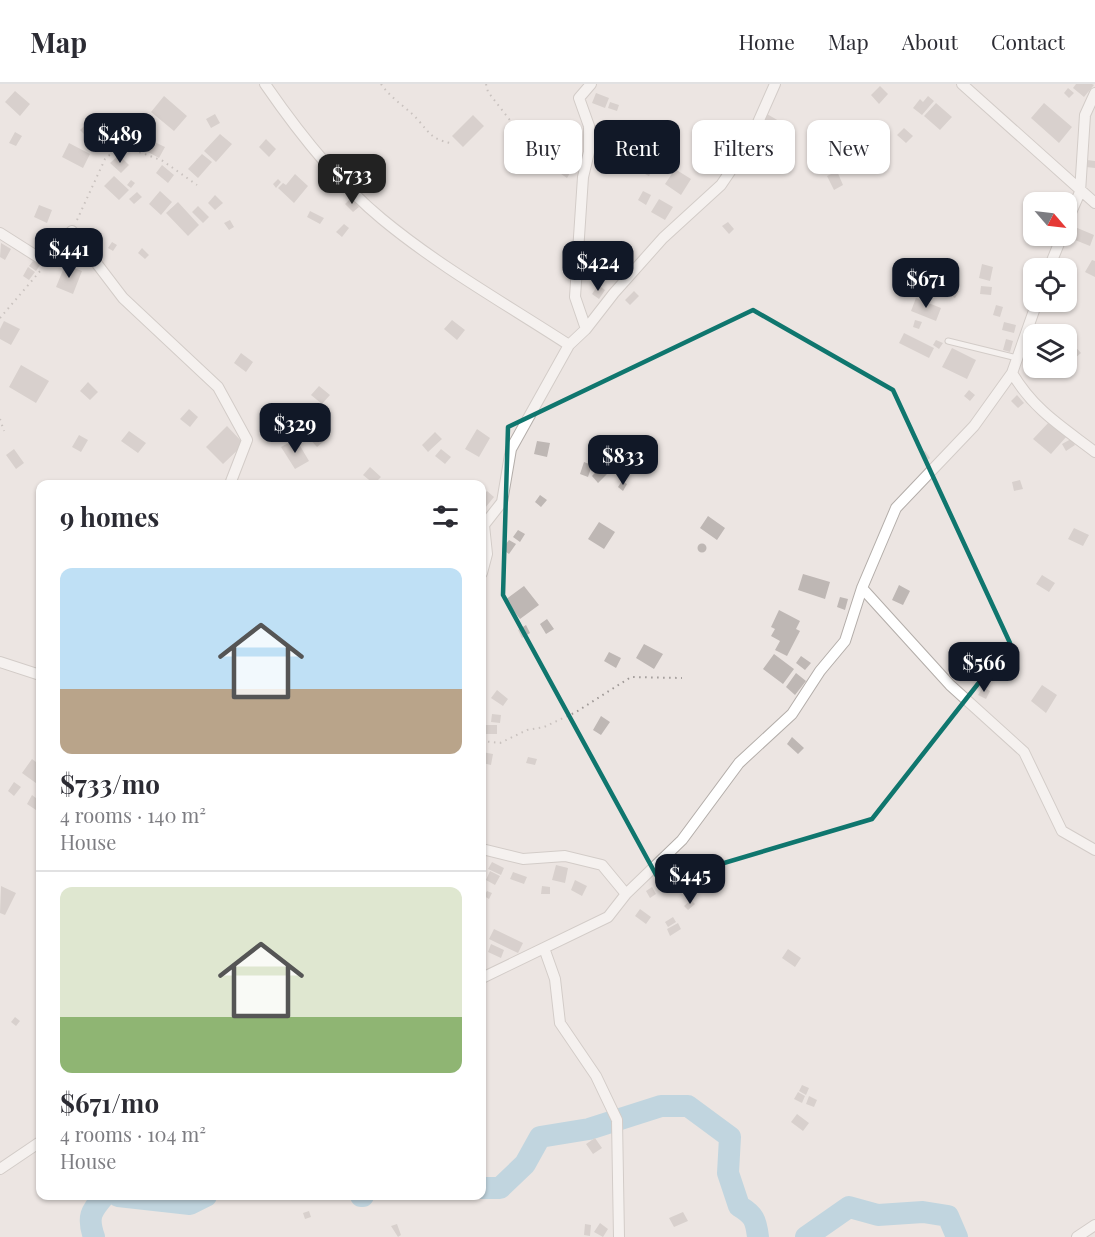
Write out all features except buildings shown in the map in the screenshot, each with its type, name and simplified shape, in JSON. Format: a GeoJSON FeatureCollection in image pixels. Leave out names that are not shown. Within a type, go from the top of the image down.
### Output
{"type":"FeatureCollection","features":[{"type":"Feature","properties":{"kind":"street"},"geometry":{"type":"LineString","coordinates":[[265,84],[335,174],[381,218],[439,261],[569,345]]}},
{"type":"Feature","properties":{"kind":"street"},"geometry":{"type":"LineString","coordinates":[[586,330],[575,297],[583,177],[589,152],[589,126],[579,98],[591,84]]}},
{"type":"Feature","properties":{"kind":"street"},"geometry":{"type":"LineString","coordinates":[[486,522],[502,502],[511,449],[569,345],[586,330],[614,293],[663,238],[721,184],[747,145],[776,84]]}},
{"type":"Feature","properties":{"kind":"street"},"geometry":{"type":"LineString","coordinates":[[962,84],[1080,192],[1095,203]]}},
{"type":"Feature","properties":{"kind":"street"},"geometry":{"type":"LineString","coordinates":[[1077,199],[1080,192],[1085,115],[1095,93]]}},
{"type":"Feature","properties":{"kind":"street"},"geometry":{"type":"LineString","coordinates":[[0,233],[41,259],[72,231],[123,298],[218,387],[247,440],[232,480]]}},
{"type":"Feature","properties":{"kind":"street"},"geometry":{"type":"LineString","coordinates":[[486,976],[608,917],[626,894],[682,840],[739,763],[792,714],[820,671],[845,641],[862,588],[896,508],[974,426],[1012,373],[1033,312]]}},
{"type":"Feature","properties":{"kind":"street"},"geometry":{"type":"LineString","coordinates":[[1012,373],[1025,395],[1045,415],[1095,452]]}},
{"type":"Feature","properties":{"kind":"street"},"geometry":{"type":"LineString","coordinates":[[862,588],[950,685],[1024,752],[1062,831],[1095,850]]}},
{"type":"Feature","properties":{"kind":"street"},"geometry":{"type":"LineString","coordinates":[[0,662],[36,674]]}},
{"type":"Feature","properties":{"kind":"street"},"geometry":{"type":"LineString","coordinates":[[486,850],[523,859],[565,856],[602,865],[626,894]]}},
{"type":"Feature","properties":{"kind":"street"},"geometry":{"type":"LineString","coordinates":[[544,948],[555,979],[560,1023],[596,1076],[617,1119],[619,1237]]}},
{"type":"Feature","properties":{"kind":"street"},"geometry":{"type":"LineString","coordinates":[[0,1169],[36,1145]]}},
{"type":"Feature","properties":{"kind":"street"},"geometry":{"type":"LineString","coordinates":[[1077,1237],[1095,1225]]}},
{"type":"Feature","properties":{"kind":"lane"},"geometry":{"type":"LineString","coordinates":[[948,340],[1017,358]]}},
{"type":"Feature","properties":{"kind":"path"},"geometry":{"type":"LineString","coordinates":[[381,84],[395,102],[420,122],[424,130],[450,143]]}},
{"type":"Feature","properties":{"kind":"path"},"geometry":{"type":"LineString","coordinates":[[486,84],[488,92],[510,120]]}},
{"type":"Feature","properties":{"kind":"path"},"geometry":{"type":"LineString","coordinates":[[72,231],[105,159],[121,145],[163,161],[197,185]]}},
{"type":"Feature","properties":{"kind":"path"},"geometry":{"type":"LineString","coordinates":[[0,318],[43,268],[41,259]]}},
{"type":"Feature","properties":{"kind":"path"},"geometry":{"type":"LineString","coordinates":[[0,419],[4,431]]}},
{"type":"Feature","properties":{"kind":"path"},"geometry":{"type":"LineString","coordinates":[[486,741],[500,743],[527,730],[544,727],[576,712],[631,677],[682,678]]}},
{"type":"Feature","properties":{"kind":"highlighted area"},"geometry":{"type":"Polygon","coordinates":[[[753,310],[893,390],[1010,643],[872,819],[660,882],[503,595],[508,427],[753,310]]]}},
{"type":"Feature","properties":{"kind":"waterway"},"geometry":{"type":"LineString","coordinates":[[486,1188],[500,1188],[525,1164],[540,1137],[589,1129],[661,1106],[688,1106],[730,1137],[728,1173],[739,1206],[753,1218],[758,1237]]}},
{"type":"Feature","properties":{"kind":"waterway"},"geometry":{"type":"LineString","coordinates":[[94,1237],[91,1215],[101,1200]]}},
{"type":"Feature","properties":{"kind":"waterway"},"geometry":{"type":"LineString","coordinates":[[154,1200],[190,1204],[198,1200]]}},
{"type":"Feature","properties":{"kind":"waterway"},"geometry":{"type":"LineString","coordinates":[[806,1237],[849,1207],[878,1215],[923,1212],[948,1216],[957,1237]]}}]}
